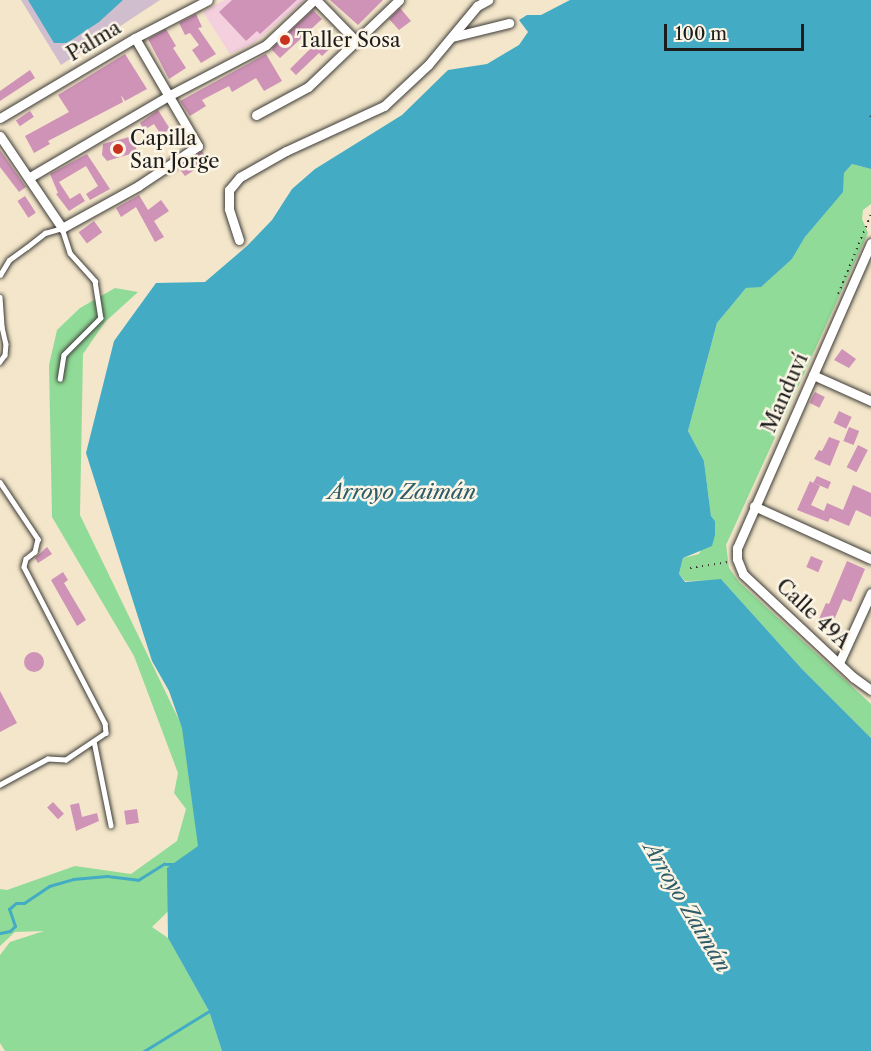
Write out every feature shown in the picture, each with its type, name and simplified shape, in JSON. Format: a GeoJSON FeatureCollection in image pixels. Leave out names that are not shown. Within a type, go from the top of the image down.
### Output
{"type":"FeatureCollection","features":[{"type":"Feature","properties":{"kind":"street","name":"Palma"},"geometry":{"type":"LineString","coordinates":[[0,118],[135,38],[208,0]]}},
{"type":"Feature","properties":{"kind":"street"},"geometry":{"type":"LineString","coordinates":[[30,177],[168,96],[266,45],[315,0],[356,41]]}},
{"type":"Feature","properties":{"kind":"street"},"geometry":{"type":"LineString","coordinates":[[256,115],[309,87],[399,0]]}},
{"type":"Feature","properties":{"kind":"street"},"geometry":{"type":"LineString","coordinates":[[239,240],[229,209],[229,190],[240,177],[286,151],[384,106],[428,65],[477,6],[488,0]]}},
{"type":"Feature","properties":{"kind":"street"},"geometry":{"type":"LineString","coordinates":[[452,37],[510,23]]}},
{"type":"Feature","properties":{"kind":"street"},"geometry":{"type":"LineString","coordinates":[[0,136],[30,177],[62,228],[138,186],[198,146],[135,38]]}},
{"type":"Feature","properties":{"kind":"street","name":"Manduví"},"geometry":{"type":"LineString","coordinates":[[734,560],[754,506],[871,243]]}},
{"type":"Feature","properties":{"kind":"street"},"geometry":{"type":"LineString","coordinates":[[813,375],[871,401]]}},
{"type":"Feature","properties":{"kind":"street"},"geometry":{"type":"LineString","coordinates":[[754,506],[871,559]]}},
{"type":"Feature","properties":{"kind":"street","name":"Calle 49A"},"geometry":{"type":"LineString","coordinates":[[734,560],[743,574],[871,690]]}},
{"type":"Feature","properties":{"kind":"street"},"geometry":{"type":"LineString","coordinates":[[839,663],[871,593]]}},
{"type":"Feature","properties":{"kind":"lane"},"geometry":{"type":"LineString","coordinates":[[0,275],[9,260],[45,234],[62,228],[70,253],[95,281],[101,318],[64,355],[60,379]]}},
{"type":"Feature","properties":{"kind":"lane"},"geometry":{"type":"LineString","coordinates":[[0,297],[2,327],[6,344],[5,355],[0,362]]}},
{"type":"Feature","properties":{"kind":"lane"},"geometry":{"type":"LineString","coordinates":[[0,482],[38,539],[35,552],[26,559],[24,567],[105,723],[106,733],[66,760],[48,759],[0,785]]}},
{"type":"Feature","properties":{"kind":"lane"},"geometry":{"type":"LineString","coordinates":[[94,741],[111,825]]}},
{"type":"Feature","properties":{"kind":"path"},"geometry":{"type":"LineString","coordinates":[[837,296],[871,214]]}},
{"type":"Feature","properties":{"kind":"path"},"geometry":{"type":"LineString","coordinates":[[690,568],[734,560]]}},
{"type":"Feature","properties":{"kind":"shaded area"},"geometry":{"type":"Polygon","coordinates":[[[21,0],[160,0],[61,65],[21,0]]]}},
{"type":"Feature","properties":{"kind":"shaded area"},"geometry":{"type":"Polygon","coordinates":[[[224,0],[305,0],[254,43],[230,54],[203,12],[224,0]]]}},
{"type":"Feature","properties":{"kind":"green space"},"geometry":{"type":"Polygon","coordinates":[[[852,164],[871,169],[871,204],[863,210],[862,219],[868,233],[726,545],[729,568],[739,582],[871,704],[871,738],[802,669],[722,580],[685,581],[679,574],[683,558],[699,554],[715,521],[711,516],[704,461],[688,431],[717,323],[746,288],[761,286],[792,259],[805,237],[842,192],[844,173],[852,164]]]}},
{"type":"Feature","properties":{"kind":"green space"},"geometry":{"type":"Polygon","coordinates":[[[115,288],[138,292],[105,322],[83,354],[80,515],[210,784],[190,890],[152,927],[168,938],[209,1011],[222,1051],[5,1051],[0,1043],[0,955],[10,942],[44,931],[15,932],[0,946],[0,889],[7,890],[75,866],[131,874],[177,841],[186,809],[174,793],[178,773],[134,656],[52,517],[49,365],[57,330],[80,308],[115,288]]]}},
{"type":"Feature","properties":{"kind":"water"},"geometry":{"type":"Polygon","coordinates":[[[28,0],[123,0],[99,22],[67,43],[54,43],[28,0]]]}},
{"type":"Feature","properties":{"kind":"water","name":"Arroyo Zaimán"},"geometry":{"type":"Polygon","coordinates":[[[570,0],[871,0],[871,169],[852,164],[844,173],[843,192],[805,237],[792,259],[761,287],[746,288],[717,323],[688,431],[704,461],[711,516],[715,521],[715,535],[712,546],[683,558],[679,574],[685,582],[721,579],[802,669],[871,738],[871,1051],[222,1051],[209,1011],[168,938],[167,868],[198,846],[182,728],[169,691],[152,661],[86,453],[114,341],[156,283],[205,282],[247,246],[272,220],[292,189],[315,169],[402,115],[448,70],[487,64],[519,45],[528,32],[519,20],[527,15],[541,15],[570,0]]]}},
{"type":"Feature","properties":{"kind":"building"},"geometry":{"type":"Polygon","coordinates":[[[232,0],[297,0],[260,34],[257,31],[246,41],[219,12],[232,0]]]}},
{"type":"Feature","properties":{"kind":"building"},"geometry":{"type":"Polygon","coordinates":[[[330,0],[383,0],[358,25],[330,0]]]}},
{"type":"Feature","properties":{"kind":"building"},"geometry":{"type":"Polygon","coordinates":[[[400,8],[411,21],[399,30],[389,19],[400,8]]]}},
{"type":"Feature","properties":{"kind":"building"},"geometry":{"type":"Polygon","coordinates":[[[313,10],[322,19],[280,58],[272,50],[273,47],[313,10]]]}},
{"type":"Feature","properties":{"kind":"building"},"geometry":{"type":"Polygon","coordinates":[[[196,14],[202,27],[198,28],[216,54],[201,63],[192,50],[199,45],[190,33],[185,35],[179,23],[196,14]]]}},
{"type":"Feature","properties":{"kind":"building"},"geometry":{"type":"Polygon","coordinates":[[[166,29],[176,46],[173,48],[186,68],[169,79],[148,39],[166,29]]]}},
{"type":"Feature","properties":{"kind":"building"},"geometry":{"type":"Polygon","coordinates":[[[326,33],[336,43],[322,56],[319,53],[296,75],[290,69],[326,33]]]}},
{"type":"Feature","properties":{"kind":"building"},"geometry":{"type":"Polygon","coordinates":[[[125,54],[147,89],[125,101],[121,95],[123,102],[48,141],[50,144],[34,153],[25,136],[69,112],[58,95],[125,54]]]}},
{"type":"Feature","properties":{"kind":"building"},"geometry":{"type":"Polygon","coordinates":[[[266,54],[282,81],[264,91],[256,78],[232,92],[229,86],[202,100],[206,106],[190,116],[180,101],[266,54]]]}},
{"type":"Feature","properties":{"kind":"building"},"geometry":{"type":"Polygon","coordinates":[[[30,70],[35,78],[0,101],[0,91],[30,70]]]}},
{"type":"Feature","properties":{"kind":"building"},"geometry":{"type":"Polygon","coordinates":[[[158,110],[170,129],[161,135],[154,124],[144,130],[140,123],[158,110]]]}},
{"type":"Feature","properties":{"kind":"building"},"geometry":{"type":"Polygon","coordinates":[[[30,111],[34,117],[20,126],[16,121],[30,111]]]}},
{"type":"Feature","properties":{"kind":"building"},"geometry":{"type":"Polygon","coordinates":[[[133,136],[137,152],[107,161],[102,155],[103,144],[133,136]]]}},
{"type":"Feature","properties":{"kind":"building"},"geometry":{"type":"Polygon","coordinates":[[[0,150],[26,187],[19,192],[0,167],[0,150]]]}},
{"type":"Feature","properties":{"kind":"building"},"geometry":{"type":"Polygon","coordinates":[[[202,151],[206,157],[201,159],[207,167],[199,173],[196,169],[185,176],[178,167],[202,151]]]}},
{"type":"Feature","properties":{"kind":"building"},"geometry":{"type":"Polygon","coordinates":[[[87,154],[110,189],[90,200],[86,194],[98,186],[86,166],[59,182],[70,199],[80,193],[85,201],[69,211],[56,194],[58,193],[50,174],[87,154]]]}},
{"type":"Feature","properties":{"kind":"building"},"geometry":{"type":"Polygon","coordinates":[[[139,195],[148,210],[161,200],[169,211],[154,221],[164,237],[155,242],[136,207],[121,217],[116,208],[139,195]]]}},
{"type":"Feature","properties":{"kind":"building"},"geometry":{"type":"Polygon","coordinates":[[[25,196],[36,213],[28,218],[17,201],[25,196]]]}},
{"type":"Feature","properties":{"kind":"building"},"geometry":{"type":"Polygon","coordinates":[[[94,221],[102,232],[87,243],[79,232],[94,221]]]}},
{"type":"Feature","properties":{"kind":"building"},"geometry":{"type":"Polygon","coordinates":[[[842,349],[856,359],[849,368],[834,360],[842,349]]]}},
{"type":"Feature","properties":{"kind":"building"},"geometry":{"type":"Polygon","coordinates":[[[815,392],[825,397],[819,408],[810,403],[815,392]]]}},
{"type":"Feature","properties":{"kind":"building"},"geometry":{"type":"Polygon","coordinates":[[[839,411],[852,417],[846,429],[834,423],[839,411]]]}},
{"type":"Feature","properties":{"kind":"building"},"geometry":{"type":"Polygon","coordinates":[[[849,427],[859,431],[854,445],[843,441],[849,427]]]}},
{"type":"Feature","properties":{"kind":"building"},"geometry":{"type":"Polygon","coordinates":[[[829,437],[840,441],[830,466],[814,459],[819,450],[822,451],[829,437]]]}},
{"type":"Feature","properties":{"kind":"building"},"geometry":{"type":"Polygon","coordinates":[[[858,445],[868,450],[856,472],[847,467],[858,445]]]}},
{"type":"Feature","properties":{"kind":"building"},"geometry":{"type":"Polygon","coordinates":[[[817,476],[831,482],[828,489],[814,483],[820,486],[811,505],[824,511],[827,503],[843,510],[853,485],[871,493],[871,517],[856,510],[849,526],[830,518],[828,522],[797,510],[810,481],[813,483],[817,476]]]}},
{"type":"Feature","properties":{"kind":"building"},"geometry":{"type":"Polygon","coordinates":[[[47,547],[52,554],[38,563],[35,558],[47,547]]]}},
{"type":"Feature","properties":{"kind":"building"},"geometry":{"type":"Polygon","coordinates":[[[811,556],[823,561],[818,572],[806,567],[811,556]]]}},
{"type":"Feature","properties":{"kind":"building"},"geometry":{"type":"Polygon","coordinates":[[[847,561],[865,569],[851,602],[843,599],[831,627],[818,621],[826,603],[829,604],[847,561]]]}},
{"type":"Feature","properties":{"kind":"building"},"geometry":{"type":"Polygon","coordinates":[[[63,572],[68,580],[64,583],[86,620],[77,626],[51,580],[63,572]]]}},
{"type":"Feature","properties":{"kind":"building"},"geometry":{"type":"Polygon","coordinates":[[[34,652],[41,655],[44,662],[41,669],[34,672],[27,669],[24,662],[27,655],[34,652]]]}},
{"type":"Feature","properties":{"kind":"building"},"geometry":{"type":"Polygon","coordinates":[[[0,691],[17,723],[0,732],[0,691]]]}},
{"type":"Feature","properties":{"kind":"building"},"geometry":{"type":"Polygon","coordinates":[[[53,802],[64,814],[58,819],[47,807],[53,802]]]}},
{"type":"Feature","properties":{"kind":"building"},"geometry":{"type":"Polygon","coordinates":[[[79,803],[82,817],[97,813],[99,821],[76,831],[70,805],[79,803]]]}},
{"type":"Feature","properties":{"kind":"building"},"geometry":{"type":"Polygon","coordinates":[[[137,809],[139,823],[126,825],[124,811],[137,809]]]}},
{"type":"Feature","properties":{"kind":"waterway"},"geometry":{"type":"LineString","coordinates":[[0,933],[10,931],[15,926],[9,909],[16,903],[24,903],[49,886],[73,879],[107,876],[138,880],[164,864],[175,864]]}},
{"type":"Feature","properties":{"kind":"waterway"},"geometry":{"type":"LineString","coordinates":[[144,1051],[209,1011]]}},
{"type":"Feature","properties":{"kind":"place","name":"Taller Sosa"},"geometry":{"type":"Point","coordinates":[285,40]}},
{"type":"Feature","properties":{"kind":"place","name":"Capilla San Jorge"},"geometry":{"type":"Point","coordinates":[118,149]}}]}
